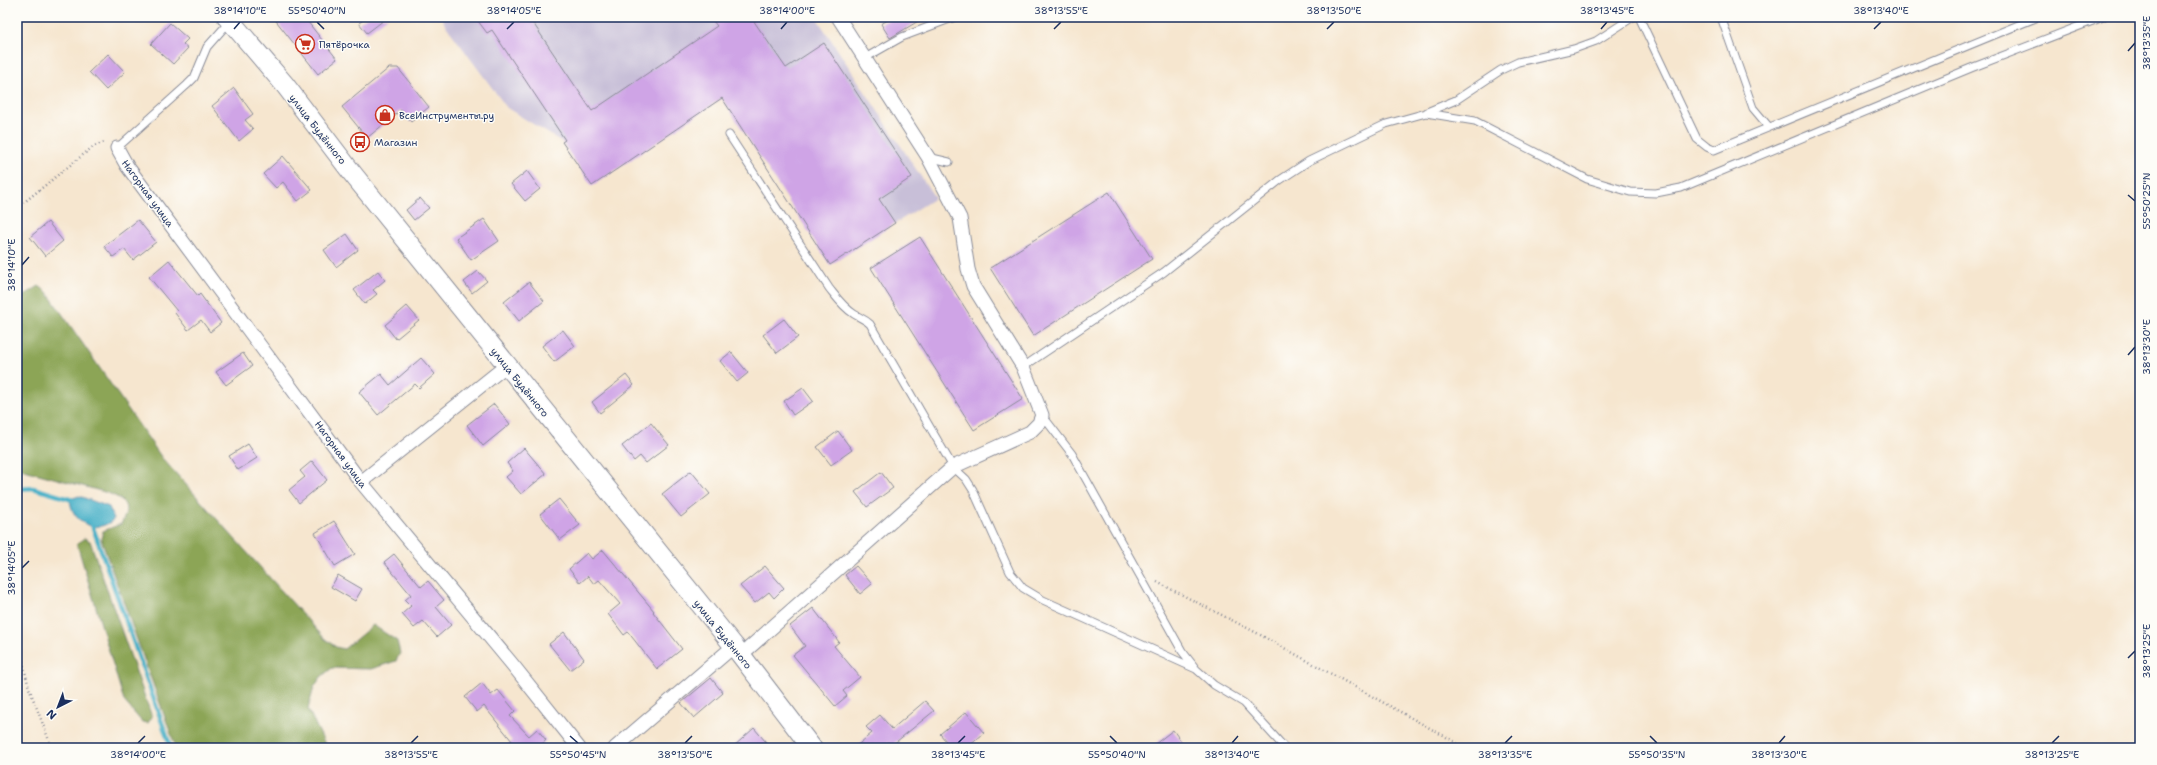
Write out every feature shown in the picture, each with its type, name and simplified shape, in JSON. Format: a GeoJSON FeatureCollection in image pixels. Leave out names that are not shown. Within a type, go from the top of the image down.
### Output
{"type":"FeatureCollection","features":[{"type":"Feature","properties":{"kind":"main road","name":"улица Будённого"},"geometry":{"type":"LineString","coordinates":[[231,18],[285,85],[352,173],[737,651],[812,748]]}},
{"type":"Feature","properties":{"kind":"street"},"geometry":{"type":"LineString","coordinates":[[615,748],[737,651],[953,467],[1030,432],[1039,423],[1042,415],[1023,367],[973,286],[968,269],[966,246],[960,218],[928,157],[838,17]]}},
{"type":"Feature","properties":{"kind":"street","name":"Нагорная улица"},"geometry":{"type":"LineString","coordinates":[[117,148],[127,166],[360,482],[507,658],[579,748]]}},
{"type":"Feature","properties":{"kind":"street"},"geometry":{"type":"LineString","coordinates":[[360,482],[507,365]]}},
{"type":"Feature","properties":{"kind":"lane"},"geometry":{"type":"LineString","coordinates":[[864,58],[902,38],[955,17]]}},
{"type":"Feature","properties":{"kind":"lane"},"geometry":{"type":"LineString","coordinates":[[1023,367],[1164,272],[1280,180],[1308,161],[1386,124],[1426,113],[1456,100],[1501,70],[1518,62],[1574,49],[1596,41],[1633,17]]}},
{"type":"Feature","properties":{"kind":"lane"},"geometry":{"type":"LineString","coordinates":[[1639,17],[1697,139],[1707,147],[1714,150],[1721,149],[1769,127],[2038,17]]}},
{"type":"Feature","properties":{"kind":"lane"},"geometry":{"type":"LineString","coordinates":[[1721,17],[1752,108],[1769,127]]}},
{"type":"Feature","properties":{"kind":"lane"},"geometry":{"type":"LineString","coordinates":[[1426,113],[1475,121],[1587,179],[1630,192],[1656,193],[1681,188],[1971,68],[2102,17]]}},
{"type":"Feature","properties":{"kind":"lane"},"geometry":{"type":"LineString","coordinates":[[117,148],[191,81],[207,47],[231,18]]}},
{"type":"Feature","properties":{"kind":"lane"},"geometry":{"type":"LineString","coordinates":[[729,135],[829,288],[844,306],[870,324],[953,467],[966,479],[973,490],[1010,572],[1023,588],[1043,600],[1196,669]]}},
{"type":"Feature","properties":{"kind":"lane"},"geometry":{"type":"LineString","coordinates":[[928,157],[949,162]]}},
{"type":"Feature","properties":{"kind":"lane"},"geometry":{"type":"LineString","coordinates":[[1042,415],[1072,454],[1182,651],[1196,669],[1214,685],[1244,703],[1285,748]]}},
{"type":"Feature","properties":{"kind":"path"},"geometry":{"type":"LineString","coordinates":[[17,208],[94,146],[108,141],[117,148]]}},
{"type":"Feature","properties":{"kind":"path"},"geometry":{"type":"LineString","coordinates":[[1139,573],[1255,632],[1466,748]]}},
{"type":"Feature","properties":{"kind":"path"},"geometry":{"type":"LineString","coordinates":[[17,638],[29,688],[52,748]]}},
{"type":"Feature","properties":{"kind":"shaded area"},"geometry":{"type":"Polygon","coordinates":[[[443,17],[816,17],[935,198],[830,265],[722,98],[592,186],[562,142],[507,108],[444,23],[443,17]]]}},
{"type":"Feature","properties":{"kind":"green space"},"geometry":{"type":"Polygon","coordinates":[[[39,286],[47,292],[162,458],[325,639],[336,647],[344,649],[373,625],[397,641],[400,653],[396,661],[371,669],[332,668],[321,677],[314,687],[308,709],[327,748],[176,748],[101,539],[103,531],[121,524],[126,513],[125,504],[119,498],[108,493],[17,468],[17,300],[39,286]]]}},
{"type":"Feature","properties":{"kind":"green space"},"geometry":{"type":"Polygon","coordinates":[[[84,538],[90,541],[152,717],[148,723],[142,722],[124,701],[77,544],[84,538]]]}},
{"type":"Feature","properties":{"kind":"water"},"geometry":{"type":"Polygon","coordinates":[[[79,496],[109,507],[114,519],[107,524],[100,526],[86,524],[80,520],[71,507],[70,499],[79,496]]]}},
{"type":"Feature","properties":{"kind":"building"},"geometry":{"type":"Polygon","coordinates":[[[273,17],[304,17],[337,59],[318,74],[273,17]]]}},
{"type":"Feature","properties":{"kind":"building"},"geometry":{"type":"Polygon","coordinates":[[[367,17],[388,17],[367,33],[359,23],[367,17]]]}},
{"type":"Feature","properties":{"kind":"building"},"geometry":{"type":"Polygon","coordinates":[[[475,17],[529,17],[592,111],[717,26],[710,17],[751,17],[786,68],[824,43],[912,177],[879,199],[895,223],[830,265],[722,98],[592,186],[562,142],[565,140],[492,30],[487,33],[475,17]]]}},
{"type":"Feature","properties":{"kind":"building"},"geometry":{"type":"Polygon","coordinates":[[[893,17],[925,17],[890,38],[881,24],[893,17]]]}},
{"type":"Feature","properties":{"kind":"building"},"geometry":{"type":"Polygon","coordinates":[[[170,23],[188,39],[183,44],[188,48],[173,64],[151,44],[170,23]]]}},
{"type":"Feature","properties":{"kind":"building"},"geometry":{"type":"Polygon","coordinates":[[[108,54],[125,72],[106,90],[89,72],[108,54]]]}},
{"type":"Feature","properties":{"kind":"building"},"geometry":{"type":"Polygon","coordinates":[[[389,68],[398,68],[429,107],[411,122],[401,110],[367,138],[342,107],[389,68]]]}},
{"type":"Feature","properties":{"kind":"building"},"geometry":{"type":"Polygon","coordinates":[[[234,88],[253,114],[245,120],[253,129],[239,141],[212,106],[234,88]]]}},
{"type":"Feature","properties":{"kind":"building"},"geometry":{"type":"Polygon","coordinates":[[[283,156],[312,190],[298,201],[283,182],[276,188],[263,174],[283,156]]]}},
{"type":"Feature","properties":{"kind":"building"},"geometry":{"type":"Polygon","coordinates":[[[527,171],[540,189],[525,201],[511,184],[527,171]]]}},
{"type":"Feature","properties":{"kind":"building"},"geometry":{"type":"Polygon","coordinates":[[[1109,192],[1152,259],[1033,336],[990,268],[1109,192]]]}},
{"type":"Feature","properties":{"kind":"building"},"geometry":{"type":"Polygon","coordinates":[[[420,198],[429,208],[414,220],[406,210],[420,198]]]}},
{"type":"Feature","properties":{"kind":"building"},"geometry":{"type":"Polygon","coordinates":[[[484,219],[499,241],[471,260],[456,238],[484,219]]]}},
{"type":"Feature","properties":{"kind":"building"},"geometry":{"type":"Polygon","coordinates":[[[138,220],[156,242],[133,260],[124,249],[113,257],[104,246],[138,220]]]}},
{"type":"Feature","properties":{"kind":"building"},"geometry":{"type":"Polygon","coordinates":[[[48,222],[63,241],[45,256],[30,237],[48,222]]]}},
{"type":"Feature","properties":{"kind":"building"},"geometry":{"type":"Polygon","coordinates":[[[347,234],[358,250],[336,267],[324,250],[347,234]]]}},
{"type":"Feature","properties":{"kind":"building"},"geometry":{"type":"Polygon","coordinates":[[[920,237],[1023,399],[974,430],[871,268],[920,237]]]}},
{"type":"Feature","properties":{"kind":"building"},"geometry":{"type":"Polygon","coordinates":[[[169,260],[198,296],[200,294],[221,323],[210,332],[201,320],[188,330],[175,313],[177,311],[149,277],[169,260]]]}},
{"type":"Feature","properties":{"kind":"building"},"geometry":{"type":"Polygon","coordinates":[[[378,271],[385,280],[373,290],[377,294],[365,304],[354,290],[378,271]]]}},
{"type":"Feature","properties":{"kind":"building"},"geometry":{"type":"Polygon","coordinates":[[[478,271],[487,281],[472,293],[464,282],[478,271]]]}},
{"type":"Feature","properties":{"kind":"building"},"geometry":{"type":"Polygon","coordinates":[[[529,282],[544,301],[519,321],[504,302],[529,282]]]}},
{"type":"Feature","properties":{"kind":"building"},"geometry":{"type":"Polygon","coordinates":[[[407,306],[419,320],[396,339],[385,325],[407,306]]]}},
{"type":"Feature","properties":{"kind":"building"},"geometry":{"type":"Polygon","coordinates":[[[784,319],[798,337],[777,353],[763,335],[784,319]]]}},
{"type":"Feature","properties":{"kind":"building"},"geometry":{"type":"Polygon","coordinates":[[[563,330],[575,346],[554,362],[542,346],[563,330]]]}},
{"type":"Feature","properties":{"kind":"building"},"geometry":{"type":"Polygon","coordinates":[[[731,352],[748,373],[737,382],[720,361],[731,352]]]}},
{"type":"Feature","properties":{"kind":"building"},"geometry":{"type":"Polygon","coordinates":[[[243,353],[252,366],[226,385],[216,372],[243,353]]]}},
{"type":"Feature","properties":{"kind":"building"},"geometry":{"type":"Polygon","coordinates":[[[421,358],[435,374],[419,388],[415,384],[378,415],[359,392],[381,374],[390,385],[421,358]]]}},
{"type":"Feature","properties":{"kind":"building"},"geometry":{"type":"Polygon","coordinates":[[[626,375],[634,385],[600,413],[592,402],[626,375]]]}},
{"type":"Feature","properties":{"kind":"building"},"geometry":{"type":"Polygon","coordinates":[[[803,388],[813,401],[793,415],[784,401],[803,388]]]}},
{"type":"Feature","properties":{"kind":"building"},"geometry":{"type":"Polygon","coordinates":[[[494,404],[510,424],[483,446],[467,425],[494,404]]]}},
{"type":"Feature","properties":{"kind":"building"},"geometry":{"type":"Polygon","coordinates":[[[651,423],[669,445],[646,463],[640,456],[634,461],[622,446],[651,423]]]}},
{"type":"Feature","properties":{"kind":"building"},"geometry":{"type":"Polygon","coordinates":[[[838,431],[852,450],[831,465],[817,447],[838,431]]]}},
{"type":"Feature","properties":{"kind":"building"},"geometry":{"type":"Polygon","coordinates":[[[248,444],[257,458],[238,470],[229,456],[248,444]]]}},
{"type":"Feature","properties":{"kind":"building"},"geometry":{"type":"Polygon","coordinates":[[[524,448],[546,474],[521,494],[506,477],[513,471],[507,463],[524,448]]]}},
{"type":"Feature","properties":{"kind":"building"},"geometry":{"type":"Polygon","coordinates":[[[312,461],[327,480],[299,503],[289,490],[305,477],[300,471],[312,461]]]}},
{"type":"Feature","properties":{"kind":"building"},"geometry":{"type":"Polygon","coordinates":[[[691,471],[710,494],[681,517],[662,494],[691,471]]]}},
{"type":"Feature","properties":{"kind":"building"},"geometry":{"type":"Polygon","coordinates":[[[881,472],[893,488],[867,507],[855,492],[881,472]]]}},
{"type":"Feature","properties":{"kind":"building"},"geometry":{"type":"Polygon","coordinates":[[[559,499],[580,525],[560,540],[540,514],[559,499]]]}},
{"type":"Feature","properties":{"kind":"building"},"geometry":{"type":"Polygon","coordinates":[[[334,521],[355,554],[335,566],[315,533],[334,521]]]}},
{"type":"Feature","properties":{"kind":"building"},"geometry":{"type":"Polygon","coordinates":[[[603,550],[654,611],[653,612],[682,649],[657,669],[628,632],[624,635],[608,614],[620,604],[599,580],[594,584],[588,576],[580,583],[569,569],[587,553],[592,559],[603,550]]]}},
{"type":"Feature","properties":{"kind":"building"},"geometry":{"type":"Polygon","coordinates":[[[394,554],[421,587],[428,581],[444,600],[436,607],[451,625],[437,637],[423,621],[414,628],[402,614],[411,606],[405,600],[411,595],[384,562],[394,554]]]}},
{"type":"Feature","properties":{"kind":"building"},"geometry":{"type":"Polygon","coordinates":[[[765,566],[784,588],[774,598],[769,592],[755,603],[740,586],[765,566]]]}},
{"type":"Feature","properties":{"kind":"building"},"geometry":{"type":"Polygon","coordinates":[[[856,566],[872,584],[860,594],[845,575],[856,566]]]}},
{"type":"Feature","properties":{"kind":"building"},"geometry":{"type":"Polygon","coordinates":[[[338,575],[362,589],[355,601],[331,587],[338,575]]]}},
{"type":"Feature","properties":{"kind":"building"},"geometry":{"type":"Polygon","coordinates":[[[813,608],[839,642],[834,646],[860,677],[843,691],[847,696],[835,706],[793,655],[805,646],[790,626],[813,608]]]}},
{"type":"Feature","properties":{"kind":"building"},"geometry":{"type":"Polygon","coordinates":[[[564,632],[584,659],[570,670],[549,644],[564,632]]]}},
{"type":"Feature","properties":{"kind":"building"},"geometry":{"type":"Polygon","coordinates":[[[711,678],[723,693],[694,718],[681,703],[711,678]]]}},
{"type":"Feature","properties":{"kind":"building"},"geometry":{"type":"Polygon","coordinates":[[[482,683],[491,695],[498,690],[515,711],[510,716],[529,736],[537,729],[546,740],[539,748],[504,748],[512,741],[484,706],[477,712],[465,697],[482,683]]]}},
{"type":"Feature","properties":{"kind":"building"},"geometry":{"type":"Polygon","coordinates":[[[925,701],[934,711],[891,746],[888,742],[881,748],[854,748],[872,733],[866,727],[880,715],[892,729],[925,701]]]}},
{"type":"Feature","properties":{"kind":"building"},"geometry":{"type":"Polygon","coordinates":[[[966,712],[984,733],[967,748],[952,748],[940,734],[966,712]]]}},
{"type":"Feature","properties":{"kind":"building"},"geometry":{"type":"Polygon","coordinates":[[[754,728],[771,748],[732,748],[754,728]]]}},
{"type":"Feature","properties":{"kind":"building"},"geometry":{"type":"Polygon","coordinates":[[[1173,730],[1186,748],[1150,748],[1173,730]]]}},
{"type":"Feature","properties":{"kind":"waterway"},"geometry":{"type":"LineString","coordinates":[[17,489],[33,488],[76,501]]}},
{"type":"Feature","properties":{"kind":"waterway"},"geometry":{"type":"LineString","coordinates":[[91,522],[171,748]]}},
{"type":"Feature","properties":{"kind":"place","name":"Пятёрочка"},"geometry":{"type":"Point","coordinates":[305,44]}},
{"type":"Feature","properties":{"kind":"place","name":"ВсеИнструменты.ру"},"geometry":{"type":"Point","coordinates":[385,115]}},
{"type":"Feature","properties":{"kind":"place","name":"Магазин"},"geometry":{"type":"Point","coordinates":[360,142]}}]}
